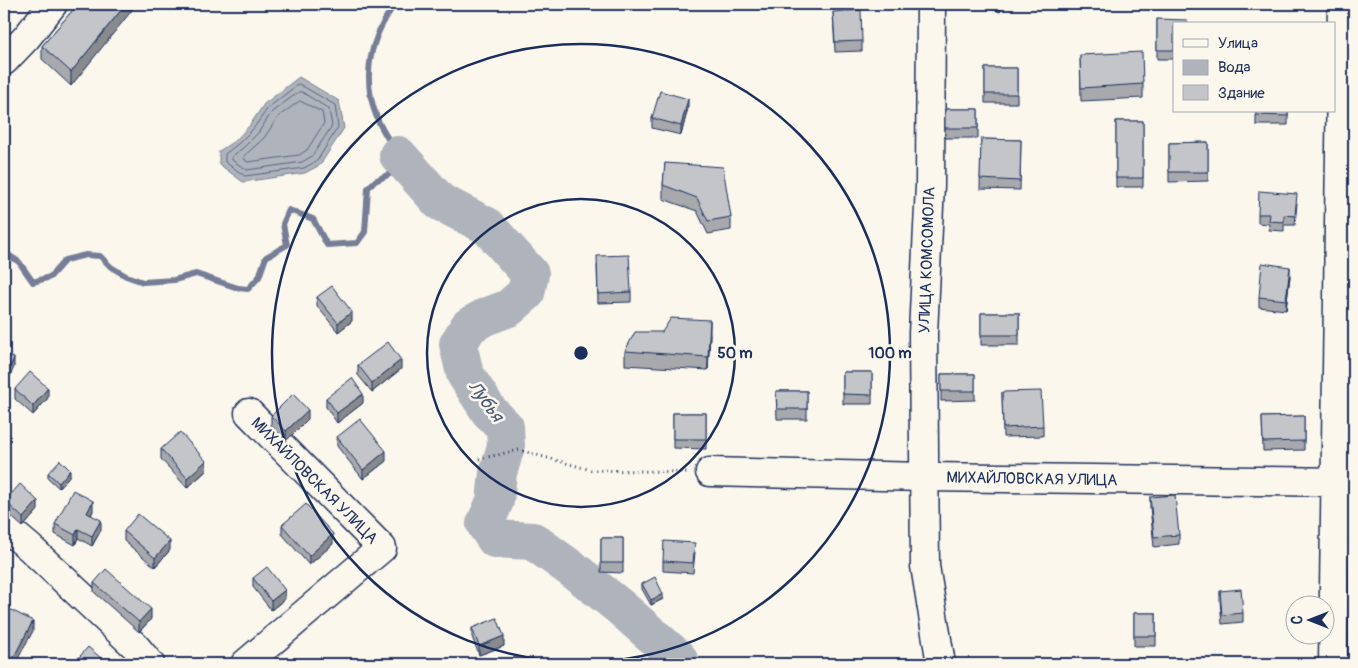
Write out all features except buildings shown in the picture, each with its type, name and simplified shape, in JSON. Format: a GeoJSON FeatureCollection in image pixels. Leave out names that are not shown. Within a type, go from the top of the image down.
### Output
{"type":"FeatureCollection","features":[{"type":"Feature","properties":{"kind":"street"},"geometry":{"type":"LineString","coordinates":[[4,61],[26,38],[53,4]]}},
{"type":"Feature","properties":{"kind":"street","name":"УЛИЦА КОМСОМОЛА"},"geometry":{"type":"LineString","coordinates":[[931,4],[930,186],[923,334],[925,566],[941,664]]}},
{"type":"Feature","properties":{"kind":"street"},"geometry":{"type":"LineString","coordinates":[[1333,664],[1345,482],[1342,4]]}},
{"type":"Feature","properties":{"kind":"street","name":"МИХАЙЛОВСКАЯ УЛИЦА"},"geometry":{"type":"LineString","coordinates":[[245,664],[382,548],[249,413]]}},
{"type":"Feature","properties":{"kind":"street","name":"МИХАЙЛОВСКАЯ УЛИЦА"},"geometry":{"type":"LineString","coordinates":[[710,472],[924,477],[1345,482]]}},
{"type":"Feature","properties":{"kind":"street"},"geometry":{"type":"LineString","coordinates":[[4,526],[30,546],[135,646],[150,664]]}},
{"type":"Feature","properties":{"kind":"path"},"geometry":{"type":"LineString","coordinates":[[479,459],[520,450],[591,470],[710,472]]}},
{"type":"Feature","properties":{"kind":"water"},"geometry":{"type":"Polygon","coordinates":[[[299,77],[339,101],[344,128],[320,165],[305,173],[243,182],[219,164],[219,151],[236,140],[250,125],[264,104],[299,77]]]}},
{"type":"Feature","properties":{"kind":"waterway"},"geometry":{"type":"LineString","coordinates":[[4,252],[19,262],[33,282],[50,277],[65,260],[86,255],[100,256],[111,267],[126,276],[143,282],[174,280],[196,274],[238,288],[248,289],[259,277],[266,257],[287,245],[283,224],[289,210],[313,219],[327,245],[357,243],[365,232],[368,188],[375,181],[394,172],[398,155],[377,118],[372,103],[369,73],[374,44],[379,30],[395,4]]}},
{"type":"Feature","properties":{"kind":"waterway","name":"Лубья"},"geometry":{"type":"LineString","coordinates":[[398,155],[440,202],[487,226],[530,274],[526,293],[509,308],[485,317],[469,326],[458,344],[465,374],[489,411],[505,427],[506,446],[498,473],[495,501],[485,524],[495,539],[533,541],[620,607],[678,658],[681,664]]}}]}
